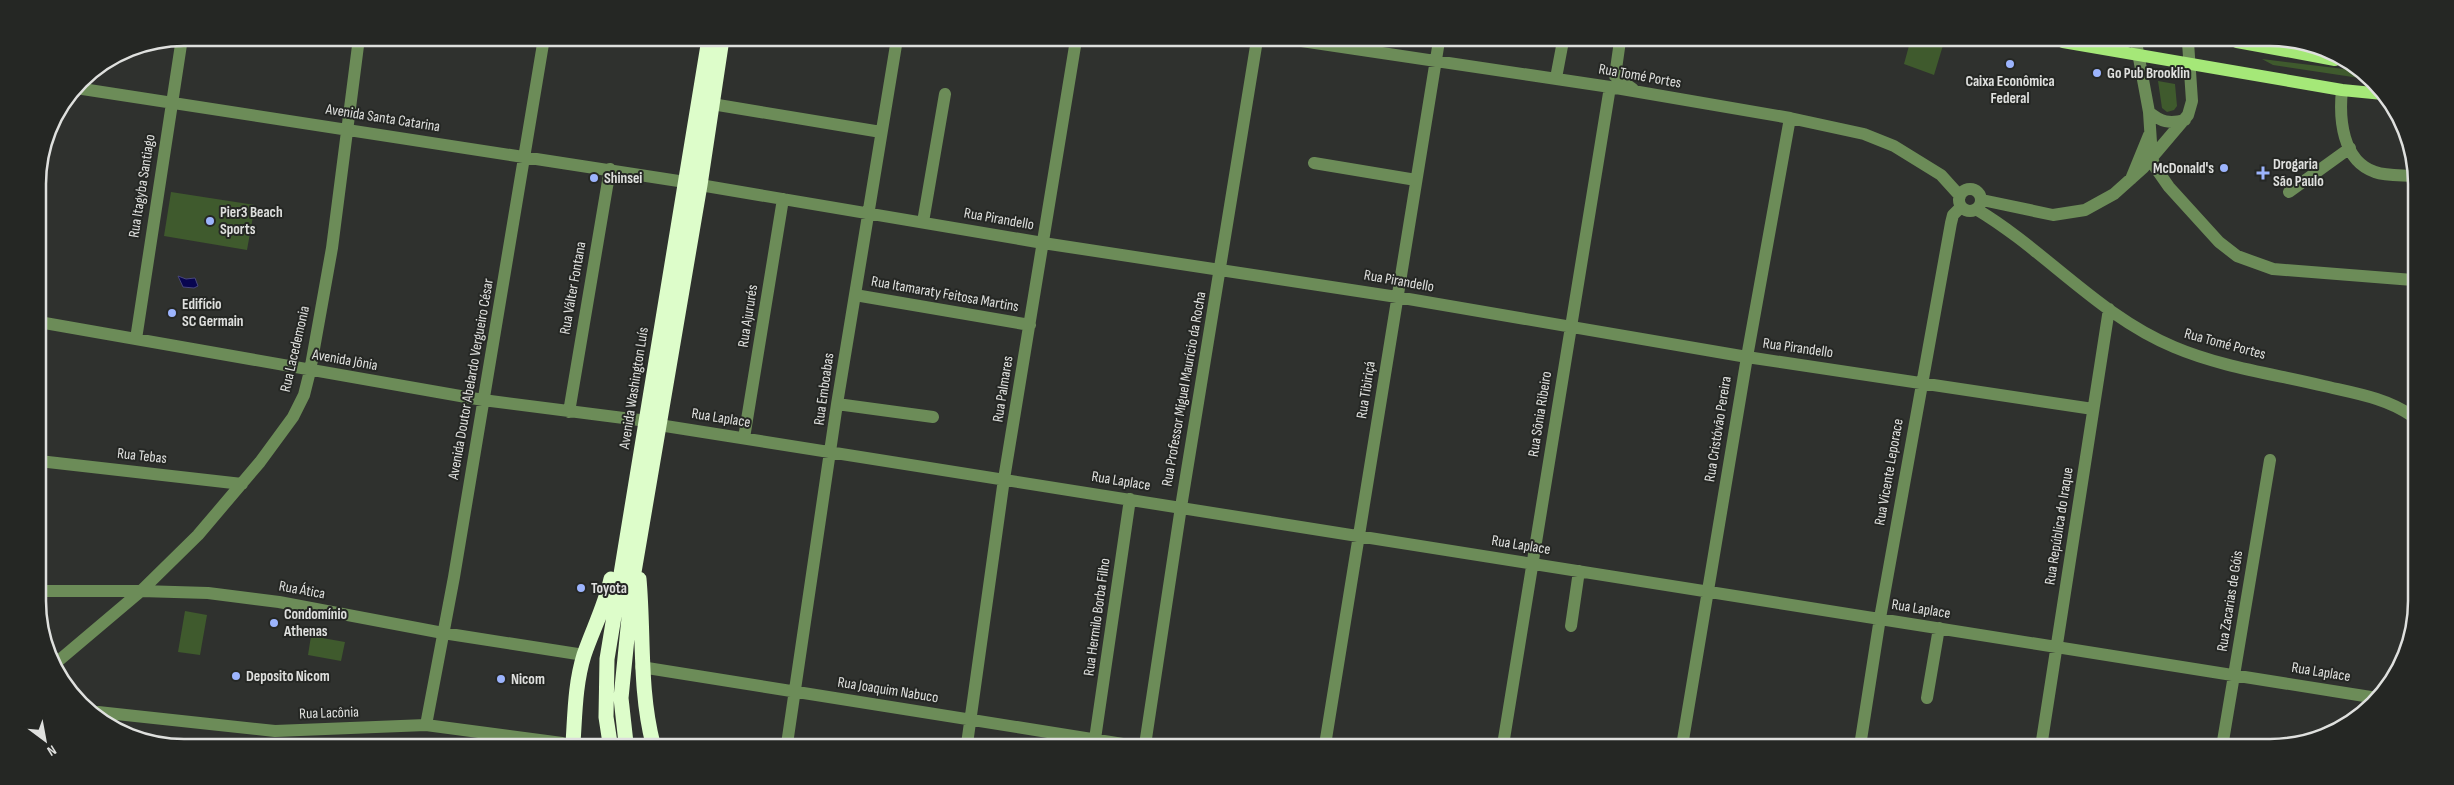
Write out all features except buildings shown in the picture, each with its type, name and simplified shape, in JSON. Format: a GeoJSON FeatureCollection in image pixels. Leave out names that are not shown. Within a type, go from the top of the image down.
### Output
{"type":"FeatureCollection","features":[{"type":"Feature","properties":{"kind":"highway","name":"Avenida Washington Luís"},"geometry":{"type":"LineString","coordinates":[[609,739],[606,717],[607,659],[618,593],[630,556],[653,423],[692,184],[708,46]]}},
{"type":"Feature","properties":{"kind":"highway","name":"Avenida Washington Luís"},"geometry":{"type":"LineString","coordinates":[[692,184],[712,104],[721,46]]}},
{"type":"Feature","properties":{"kind":"highway","name":"Avenida Washington Luís"},"geometry":{"type":"LineString","coordinates":[[625,739],[620,698],[633,578],[630,556]]}},
{"type":"Feature","properties":{"kind":"highway"},"geometry":{"type":"LineString","coordinates":[[573,739],[576,688],[584,655],[600,616],[612,576],[630,556]]}},
{"type":"Feature","properties":{"kind":"highway"},"geometry":{"type":"LineString","coordinates":[[630,556],[642,611],[641,666],[643,693],[652,739]]}},
{"type":"Feature","properties":{"kind":"main road"},"geometry":{"type":"LineString","coordinates":[[2082,46],[2138,57],[2342,90],[2373,93]]}},
{"type":"Feature","properties":{"kind":"main road"},"geometry":{"type":"LineString","coordinates":[[2259,46],[2324,58]]}},
{"type":"Feature","properties":{"kind":"street","name":"Rua Itagyba Santiago"},"geometry":{"type":"LineString","coordinates":[[136,339],[181,46]]}},
{"type":"Feature","properties":{"kind":"street","name":"Rua Lacedemonia"},"geometry":{"type":"LineString","coordinates":[[60,659],[141,591],[198,536],[242,484],[293,417],[304,394],[310,371],[332,248],[358,46]]}},
{"type":"Feature","properties":{"kind":"street","name":"Avenida Doutor Abelardo Vergueiro César"},"geometry":{"type":"LineString","coordinates":[[426,725],[526,157],[543,46]]}},
{"type":"Feature","properties":{"kind":"street","name":"Rua Emboabas"},"geometry":{"type":"LineString","coordinates":[[788,739],[837,404],[895,46]]}},
{"type":"Feature","properties":{"kind":"street","name":"Rua Palmares"},"geometry":{"type":"LineString","coordinates":[[968,739],[1004,479],[1075,46]]}},
{"type":"Feature","properties":{"kind":"street","name":"Rua Professor Miguel Maurício da Rocha"},"geometry":{"type":"LineString","coordinates":[[1146,739],[1181,508],[1256,46]]}},
{"type":"Feature","properties":{"kind":"street","name":"Rua Tomé Portes"},"geometry":{"type":"LineString","coordinates":[[1335,46],[1556,78],[1790,118],[1864,134],[1894,146],[1940,175],[1961,201]]}},
{"type":"Feature","properties":{"kind":"street","name":"Rua Tibiriçá"},"geometry":{"type":"LineString","coordinates":[[1326,738],[1438,46]]}},
{"type":"Feature","properties":{"kind":"street"},"geometry":{"type":"LineString","coordinates":[[1556,78],[1562,46]]}},
{"type":"Feature","properties":{"kind":"street"},"geometry":{"type":"LineString","coordinates":[[1619,46],[1615,76],[1640,93]]}},
{"type":"Feature","properties":{"kind":"street"},"geometry":{"type":"LineString","coordinates":[[2137,46],[2149,112],[2152,158],[2158,174],[2219,242],[2237,256],[2273,269],[2408,280]]}},
{"type":"Feature","properties":{"kind":"street"},"geometry":{"type":"LineString","coordinates":[[1979,205],[1979,192],[1972,189],[1965,190],[1961,201],[1968,210],[1979,205],[2007,204],[2053,215],[2084,210],[2114,194],[2152,158],[2185,120],[2192,101],[2188,46]]}},
{"type":"Feature","properties":{"kind":"street","name":"Rua Sônia Ribeiro"},"geometry":{"type":"LineString","coordinates":[[1504,738],[1610,87]]}},
{"type":"Feature","properties":{"kind":"street","name":"Avenida Santa Catarina"},"geometry":{"type":"LineString","coordinates":[[85,89],[610,169],[692,184]]}},
{"type":"Feature","properties":{"kind":"street"},"geometry":{"type":"LineString","coordinates":[[2342,90],[2340,122],[2350,148],[2374,172],[2407,175]]}},
{"type":"Feature","properties":{"kind":"street"},"geometry":{"type":"LineString","coordinates":[[923,222],[945,94]]}},
{"type":"Feature","properties":{"kind":"street"},"geometry":{"type":"LineString","coordinates":[[712,104],[881,132]]}},
{"type":"Feature","properties":{"kind":"street"},"geometry":{"type":"LineString","coordinates":[[2149,112],[2165,122],[2173,123],[2185,120]]}},
{"type":"Feature","properties":{"kind":"street","name":"Rua Cristóvão Pereira"},"geometry":{"type":"LineString","coordinates":[[1683,738],[1746,357],[1790,118]]}},
{"type":"Feature","properties":{"kind":"street"},"geometry":{"type":"LineString","coordinates":[[2131,178],[2149,135]]}},
{"type":"Feature","properties":{"kind":"street"},"geometry":{"type":"LineString","coordinates":[[2289,192],[2350,148]]}},
{"type":"Feature","properties":{"kind":"street"},"geometry":{"type":"LineString","coordinates":[[1314,163],[1416,180]]}},
{"type":"Feature","properties":{"kind":"street","name":"Rua Válter Fontana"},"geometry":{"type":"LineString","coordinates":[[569,412],[610,169]]}},
{"type":"Feature","properties":{"kind":"street","name":"Rua Pirandello"},"geometry":{"type":"LineString","coordinates":[[692,184],[1043,243],[1221,268],[1746,357],[2093,409]]}},
{"type":"Feature","properties":{"kind":"street","name":"Rua Ajururés"},"geometry":{"type":"LineString","coordinates":[[744,438],[783,199]]}},
{"type":"Feature","properties":{"kind":"street","name":"Rua Vicente Leporace"},"geometry":{"type":"LineString","coordinates":[[1861,738],[1921,382],[1951,223],[1961,201]]}},
{"type":"Feature","properties":{"kind":"street"},"geometry":{"type":"LineString","coordinates":[[1999,223],[1996,212],[1998,208],[2007,204]]}},
{"type":"Feature","properties":{"kind":"street","name":"Rua Tomé Portes"},"geometry":{"type":"LineString","coordinates":[[1979,205],[2109,310],[2172,346],[2200,356],[2370,396],[2408,414]]}},
{"type":"Feature","properties":{"kind":"street","name":"Rua Itamaraty Feitosa Martins"},"geometry":{"type":"LineString","coordinates":[[855,295],[1030,325]]}},
{"type":"Feature","properties":{"kind":"street","name":"Rua República do Iraque"},"geometry":{"type":"LineString","coordinates":[[2042,738],[2109,310]]}},
{"type":"Feature","properties":{"kind":"street","name":"Avenida Jônia"},"geometry":{"type":"LineString","coordinates":[[47,323],[483,400],[653,423]]}},
{"type":"Feature","properties":{"kind":"street"},"geometry":{"type":"LineString","coordinates":[[837,404],[933,417]]}},
{"type":"Feature","properties":{"kind":"street","name":"Rua Laplace"},"geometry":{"type":"LineString","coordinates":[[653,423],[2368,697]]}},
{"type":"Feature","properties":{"kind":"street","name":"Rua Zacarias de Góis"},"geometry":{"type":"LineString","coordinates":[[2223,738],[2270,460]]}},
{"type":"Feature","properties":{"kind":"street","name":"Rua Tebas"},"geometry":{"type":"LineString","coordinates":[[46,462],[242,484]]}},
{"type":"Feature","properties":{"kind":"street","name":"Rua Hermilo Borba Filho"},"geometry":{"type":"LineString","coordinates":[[1095,739],[1130,499]]}},
{"type":"Feature","properties":{"kind":"street"},"geometry":{"type":"LineString","coordinates":[[1571,626],[1579,571]]}},
{"type":"Feature","properties":{"kind":"street","name":"Rua Ática"},"geometry":{"type":"LineString","coordinates":[[46,591],[208,593],[279,602],[443,633],[584,655]]}},
{"type":"Feature","properties":{"kind":"street"},"geometry":{"type":"LineString","coordinates":[[1927,698],[1939,628]]}},
{"type":"Feature","properties":{"kind":"street","name":"Rua Joaquim Nabuco"},"geometry":{"type":"LineString","coordinates":[[641,666],[1092,739]]}},
{"type":"Feature","properties":{"kind":"street","name":"Rua Lacônia"},"geometry":{"type":"LineString","coordinates":[[104,713],[275,731],[426,725],[531,739]]}},
{"type":"Feature","properties":{"kind":"green space"},"geometry":{"type":"Polygon","coordinates":[[[1909,46],[1943,46],[1934,75],[1904,64],[1909,46]]]}},
{"type":"Feature","properties":{"kind":"green space"},"geometry":{"type":"Polygon","coordinates":[[[2262,59],[2345,69],[2357,78],[2273,65],[2262,59]]]}},
{"type":"Feature","properties":{"kind":"green space"},"geometry":{"type":"Polygon","coordinates":[[[2158,81],[2175,84],[2177,106],[2174,110],[2167,112],[2162,108],[2158,81]]]}},
{"type":"Feature","properties":{"kind":"green space","name":"Pier3 Beach Sports"},"geometry":{"type":"Polygon","coordinates":[[[171,192],[255,205],[247,250],[164,236],[171,192]]]}},
{"type":"Feature","properties":{"kind":"green space"},"geometry":{"type":"Polygon","coordinates":[[[185,611],[207,615],[200,655],[178,652],[185,611]]]}},
{"type":"Feature","properties":{"kind":"green space"},"geometry":{"type":"Polygon","coordinates":[[[311,636],[345,642],[341,661],[308,655],[311,636]]]}},
{"type":"Feature","properties":{"kind":"shaded area"},"geometry":{"type":"Polygon","coordinates":[[[178,276],[186,279],[195,278],[198,286],[194,288],[183,287],[178,276]]]}},
{"type":"Feature","properties":{"kind":"place","name":"Caixa Econômica Federal"},"geometry":{"type":"Point","coordinates":[2010,64]}},
{"type":"Feature","properties":{"kind":"place","name":"Go Pub Brooklin"},"geometry":{"type":"Point","coordinates":[2097,73]}},
{"type":"Feature","properties":{"kind":"place","name":"McDonald's"},"geometry":{"type":"Point","coordinates":[2224,168]}},
{"type":"Feature","properties":{"kind":"place","name":"Drogaria São Paulo"},"geometry":{"type":"Point","coordinates":[2263,173]}},
{"type":"Feature","properties":{"kind":"place","name":"Shinsei"},"geometry":{"type":"Point","coordinates":[594,178]}},
{"type":"Feature","properties":{"kind":"place","name":"Pier3 Beach Sports"},"geometry":{"type":"Point","coordinates":[210,221]}},
{"type":"Feature","properties":{"kind":"place","name":"Edifício SC Germain"},"geometry":{"type":"Point","coordinates":[172,313]}},
{"type":"Feature","properties":{"kind":"place","name":"Toyota"},"geometry":{"type":"Point","coordinates":[581,588]}},
{"type":"Feature","properties":{"kind":"place","name":"Condomínio Athenas"},"geometry":{"type":"Point","coordinates":[274,623]}},
{"type":"Feature","properties":{"kind":"place","name":"Deposito Nicom"},"geometry":{"type":"Point","coordinates":[236,676]}},
{"type":"Feature","properties":{"kind":"place","name":"Nicom"},"geometry":{"type":"Point","coordinates":[501,679]}}]}
